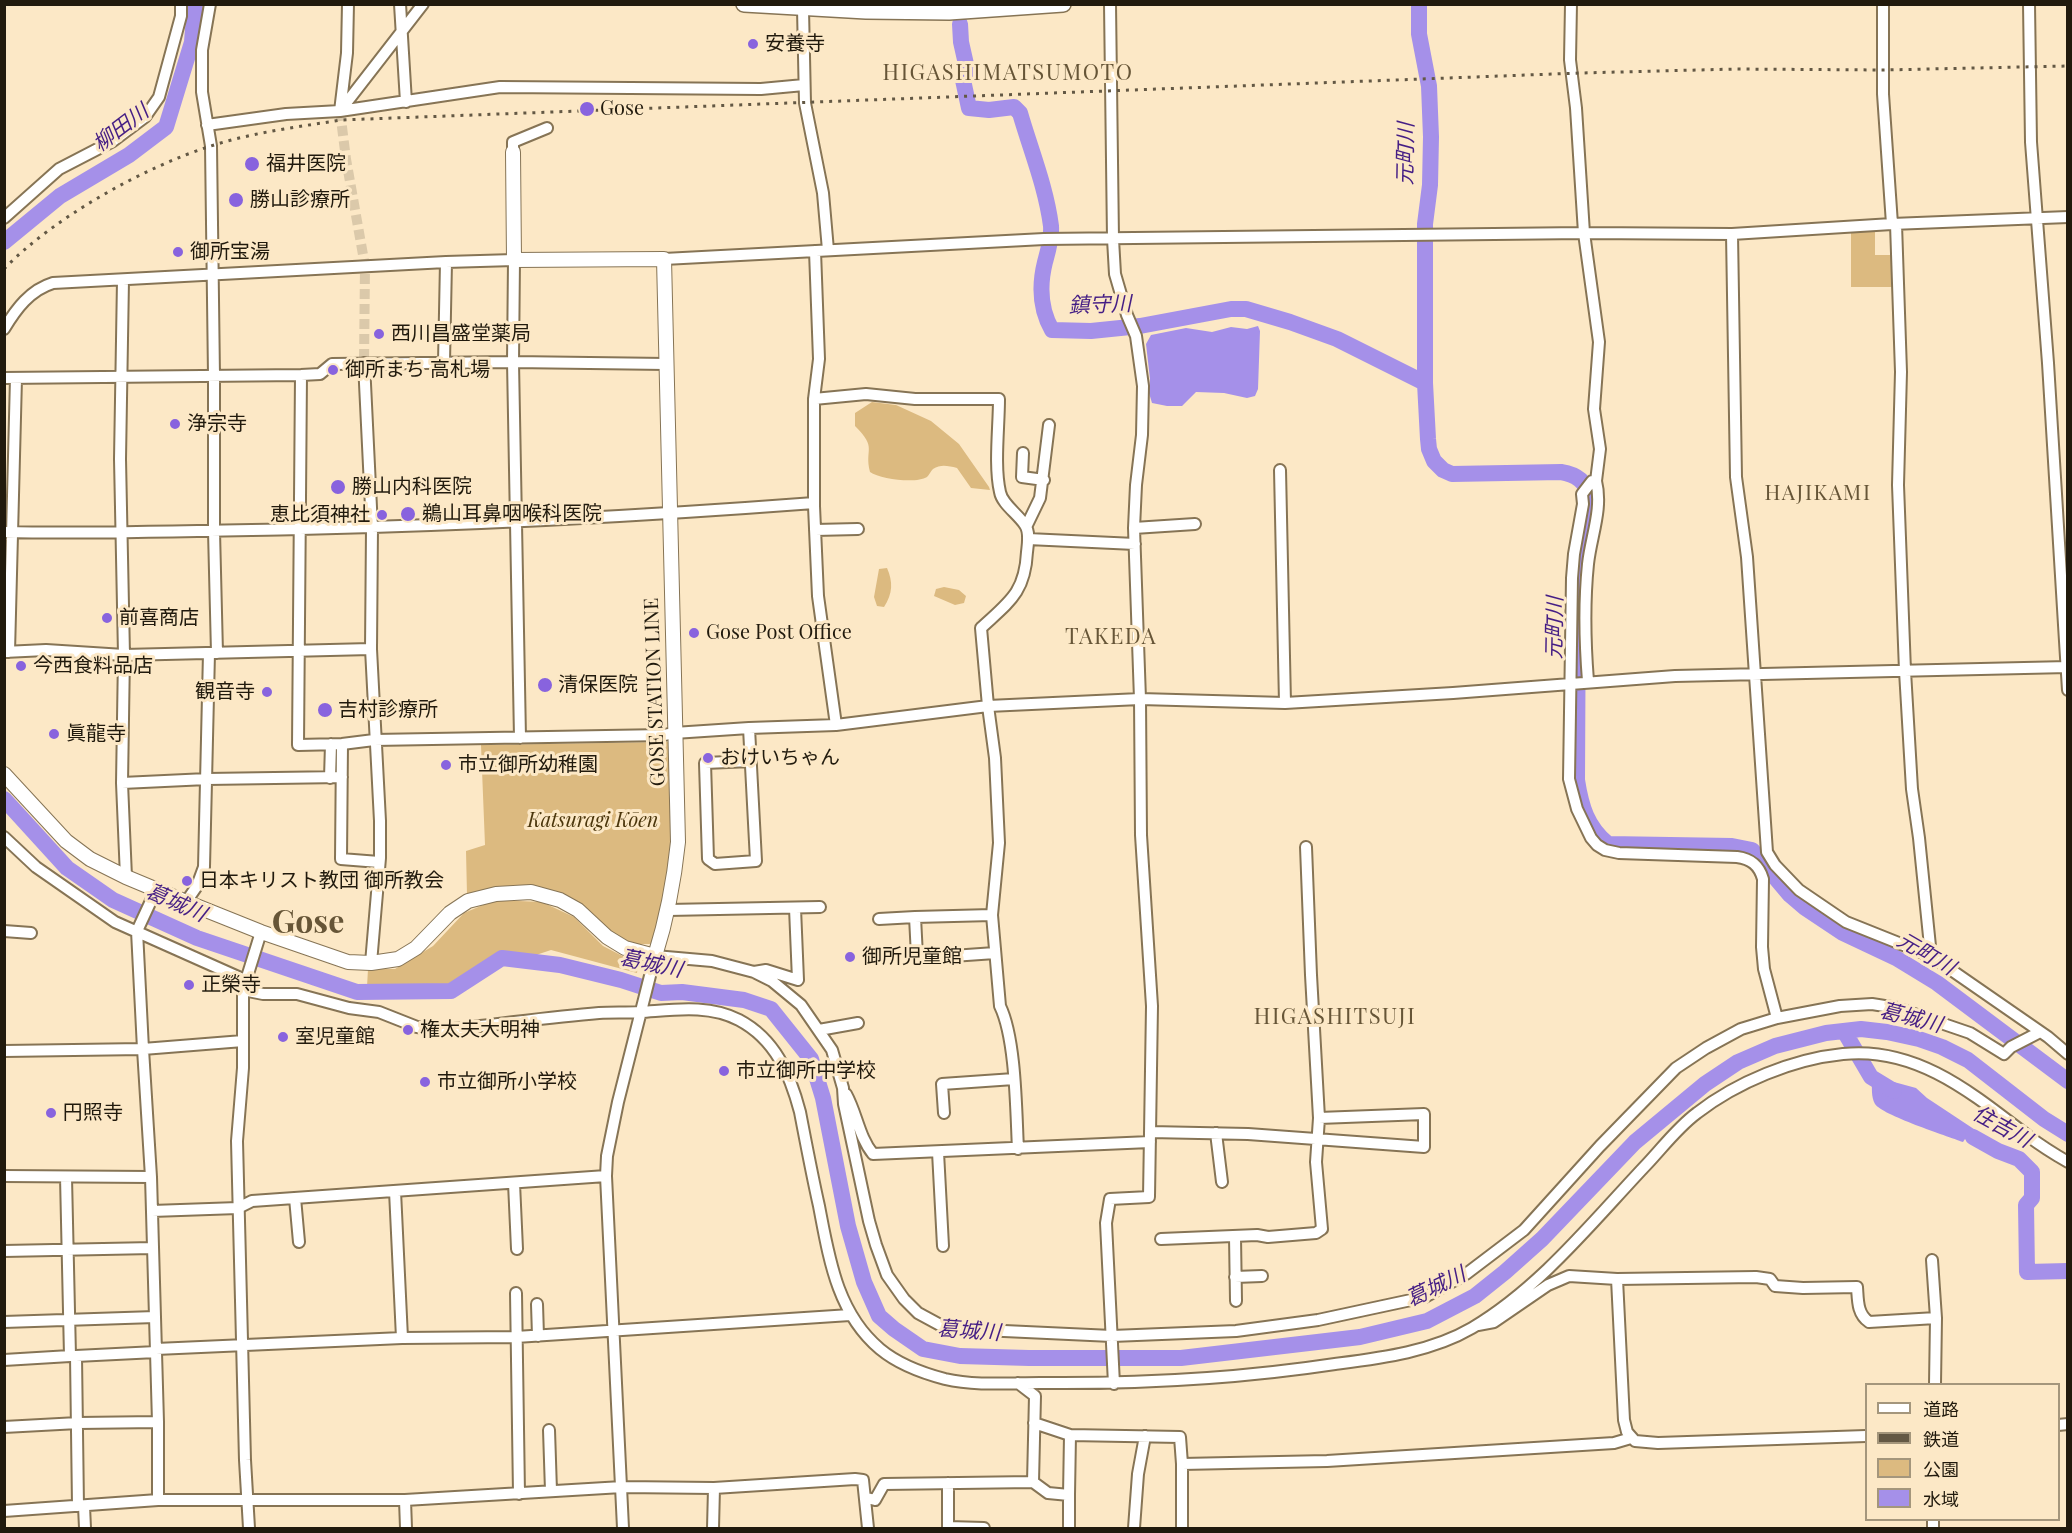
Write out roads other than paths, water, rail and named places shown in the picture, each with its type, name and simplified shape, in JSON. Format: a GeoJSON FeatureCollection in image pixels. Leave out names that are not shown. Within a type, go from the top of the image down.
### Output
{"type":"FeatureCollection","features":[{"type":"Feature","properties":{"kind":"highway"},"geometry":{"type":"LineString","coordinates":[[751,5],[803,9],[866,8],[949,12],[1063,4]]}},
{"type":"Feature","properties":{"kind":"main road"},"geometry":{"type":"LineString","coordinates":[[513,152],[514,260],[664,259]]}},
{"type":"Feature","properties":{"kind":"main road","name":"GOSE STATION LINE"},"geometry":{"type":"LineString","coordinates":[[654,961],[668,910],[678,842],[664,259]]}},
{"type":"Feature","properties":{"kind":"main road"},"geometry":{"type":"LineString","coordinates":[[4,774],[66,841],[90,859],[155,893],[186,902],[260,936],[348,962],[370,963],[398,959],[416,948],[450,914],[468,901],[496,894],[531,892],[560,900],[578,910],[607,937],[654,961]]}},
{"type":"Feature","properties":{"kind":"street"},"geometry":{"type":"LineString","coordinates":[[4,218],[59,169],[113,141],[146,117],[159,97],[181,16],[181,4]]}},
{"type":"Feature","properties":{"kind":"street"},"geometry":{"type":"LineString","coordinates":[[186,902],[197,886],[204,867],[213,653],[214,376],[211,146],[202,92],[202,50],[210,4]]}},
{"type":"Feature","properties":{"kind":"street"},"geometry":{"type":"LineString","coordinates":[[340,111],[347,53],[348,4]]}},
{"type":"Feature","properties":{"kind":"street"},"geometry":{"type":"LineString","coordinates":[[400,4],[406,102]]}},
{"type":"Feature","properties":{"kind":"street"},"geometry":{"type":"LineString","coordinates":[[340,111],[423,4]]}},
{"type":"Feature","properties":{"kind":"street"},"geometry":{"type":"LineString","coordinates":[[1110,4],[1115,274],[1136,336],[1143,386],[1142,435],[1134,528],[1142,835],[1152,1006],[1149,1197],[1110,1199],[1106,1223],[1114,1382]]}},
{"type":"Feature","properties":{"kind":"street"},"geometry":{"type":"LineString","coordinates":[[1571,4],[1570,60],[1576,108],[1584,233],[1599,342],[1594,410],[1600,449],[1594,481],[1599,494],[1599,510],[1588,565],[1586,608],[1588,681]]}},
{"type":"Feature","properties":{"kind":"street"},"geometry":{"type":"LineString","coordinates":[[1883,4],[1883,94],[1894,224],[1901,372],[1898,485],[1905,671],[1912,789],[1931,956]]}},
{"type":"Feature","properties":{"kind":"street"},"geometry":{"type":"LineString","coordinates":[[2028,4],[2031,142],[2038,218],[2067,690]]}},
{"type":"Feature","properties":{"kind":"street"},"geometry":{"type":"LineString","coordinates":[[803,9],[805,104],[823,193],[828,250]]}},
{"type":"Feature","properties":{"kind":"street"},"geometry":{"type":"LineString","coordinates":[[207,125],[286,114],[340,111],[500,87],[760,89],[804,85]]}},
{"type":"Feature","properties":{"kind":"street"},"geometry":{"type":"LineString","coordinates":[[513,152],[513,142],[547,128]]}},
{"type":"Feature","properties":{"kind":"street"},"geometry":{"type":"LineString","coordinates":[[664,259],[1049,239],[1584,233],[1732,234],[2067,217]]}},
{"type":"Feature","properties":{"kind":"street"},"geometry":{"type":"LineString","coordinates":[[1732,234],[1737,477],[1747,557],[1767,852],[1775,865],[1799,890],[1846,922],[1931,956],[2035,1034],[2067,1054]]}},
{"type":"Feature","properties":{"kind":"street"},"geometry":{"type":"LineString","coordinates":[[815,251],[819,359],[814,399],[815,530],[818,596],[836,725]]}},
{"type":"Feature","properties":{"kind":"street"},"geometry":{"type":"LineString","coordinates":[[4,328],[21,303],[47,285],[63,282],[514,260],[513,362],[520,738]]}},
{"type":"Feature","properties":{"kind":"street"},"geometry":{"type":"LineString","coordinates":[[444,362],[446,262]]}},
{"type":"Feature","properties":{"kind":"street"},"geometry":{"type":"LineString","coordinates":[[123,280],[120,459],[124,655],[122,783],[126,877]]}},
{"type":"Feature","properties":{"kind":"street"},"geometry":{"type":"LineString","coordinates":[[370,649],[124,655],[46,650],[7,652],[10,378],[301,375],[320,374],[332,364],[364,363],[666,364]]}},
{"type":"Feature","properties":{"kind":"street"},"geometry":{"type":"LineString","coordinates":[[364,363],[372,528],[370,649],[380,821],[380,862],[370,963]]}},
{"type":"Feature","properties":{"kind":"street"},"geometry":{"type":"LineString","coordinates":[[301,375],[298,745],[374,740],[664,735],[749,728],[836,725],[988,706],[1140,699],[1285,703],[1448,694],[1588,681],[1675,676],[2067,667]]}},
{"type":"Feature","properties":{"kind":"street"},"geometry":{"type":"LineString","coordinates":[[814,399],[866,394],[915,399],[999,399],[998,477],[1000,495],[1026,527],[1028,539],[1026,570],[1020,587],[1014,598],[981,628],[995,758],[999,843],[992,915],[1000,1006],[1006,1017],[1014,1079],[1018,1149]]}},
{"type":"Feature","properties":{"kind":"street"},"geometry":{"type":"LineString","coordinates":[[1026,527],[1040,498],[1049,425]]}},
{"type":"Feature","properties":{"kind":"street"},"geometry":{"type":"LineString","coordinates":[[1023,453],[1023,477],[1044,480]]}},
{"type":"Feature","properties":{"kind":"street"},"geometry":{"type":"LineString","coordinates":[[1280,470],[1285,703]]}},
{"type":"Feature","properties":{"kind":"street"},"geometry":{"type":"LineString","coordinates":[[1594,481],[1582,494],[1583,504],[1572,578],[1569,779],[1583,824],[1597,845],[1605,850],[1619,853],[1737,856],[1755,863],[1764,877],[1762,947],[1764,969],[1777,1018]]}},
{"type":"Feature","properties":{"kind":"street"},"geometry":{"type":"LineString","coordinates":[[9,532],[372,528],[669,514],[814,503]]}},
{"type":"Feature","properties":{"kind":"street"},"geometry":{"type":"LineString","coordinates":[[1134,528],[1195,524]]}},
{"type":"Feature","properties":{"kind":"street"},"geometry":{"type":"LineString","coordinates":[[815,530],[858,529]]}},
{"type":"Feature","properties":{"kind":"street"},"geometry":{"type":"LineString","coordinates":[[1028,539],[1135,543]]}},
{"type":"Feature","properties":{"kind":"street"},"geometry":{"type":"LineString","coordinates":[[749,728],[751,761],[756,861],[715,864],[708,859],[705,763],[751,761]]}},
{"type":"Feature","properties":{"kind":"street"},"geometry":{"type":"LineString","coordinates":[[336,744],[342,777],[342,859],[380,862]]}},
{"type":"Feature","properties":{"kind":"street"},"geometry":{"type":"LineString","coordinates":[[330,778],[336,744]]}},
{"type":"Feature","properties":{"kind":"street"},"geometry":{"type":"LineString","coordinates":[[122,783],[342,777]]}},
{"type":"Feature","properties":{"kind":"street"},"geometry":{"type":"LineString","coordinates":[[4,837],[36,867],[115,922],[138,930],[245,982],[263,994],[297,994],[349,1008],[379,1012],[417,1027],[433,1029],[453,1029],[641,1008],[692,1009],[716,1012],[738,1019],[768,1042],[782,1061],[794,1088],[833,1273],[850,1315],[866,1335],[894,1360],[948,1380],[1056,1383],[1222,1378],[1390,1356],[1427,1347],[1475,1326],[1527,1286],[1569,1247],[1695,1114],[1728,1093],[1763,1076],[1797,1064],[1845,1054],[1875,1055],[1925,1066],[1946,1076],[2067,1162]]}},
{"type":"Feature","properties":{"kind":"street"},"geometry":{"type":"LineString","coordinates":[[1161,1239],[1316,1233],[1322,1229],[1316,1162],[1319,1118],[1306,847]]}},
{"type":"Feature","properties":{"kind":"street"},"geometry":{"type":"LineString","coordinates":[[1764,877],[1775,865]]}},
{"type":"Feature","properties":{"kind":"street"},"geometry":{"type":"LineString","coordinates":[[155,893],[138,930],[142,1049],[151,1177],[158,1500]]}},
{"type":"Feature","properties":{"kind":"street"},"geometry":{"type":"LineString","coordinates":[[754,972],[766,970],[798,980],[795,908]]}},
{"type":"Feature","properties":{"kind":"street"},"geometry":{"type":"LineString","coordinates":[[668,910],[820,908]]}},
{"type":"Feature","properties":{"kind":"street"},"geometry":{"type":"LineString","coordinates":[[879,919],[992,915]]}},
{"type":"Feature","properties":{"kind":"street"},"geometry":{"type":"LineString","coordinates":[[915,917],[917,956],[924,958],[995,953]]}},
{"type":"Feature","properties":{"kind":"street"},"geometry":{"type":"LineString","coordinates":[[4,931],[31,933]]}},
{"type":"Feature","properties":{"kind":"street"},"geometry":{"type":"LineString","coordinates":[[249,1528],[237,1141],[245,982],[260,936]]}},
{"type":"Feature","properties":{"kind":"street"},"geometry":{"type":"LineString","coordinates":[[623,1528],[606,1176],[607,1156],[654,961],[712,961],[754,972],[772,981],[801,1005],[832,1050],[843,1088],[844,1104],[876,1245],[887,1275],[918,1313],[942,1326],[961,1329],[1112,1338],[1236,1331],[1318,1320],[1425,1297],[1466,1274],[1524,1230],[1676,1068],[1741,1029],[1816,1009],[1872,1004],[1897,1008],[1970,1033],[2004,1054],[2011,1047],[2035,1034]]}},
{"type":"Feature","properties":{"kind":"street"},"geometry":{"type":"LineString","coordinates":[[819,1030],[858,1023]]}},
{"type":"Feature","properties":{"kind":"street"},"geometry":{"type":"LineString","coordinates":[[4,1051],[142,1049],[243,1041]]}},
{"type":"Feature","properties":{"kind":"street"},"geometry":{"type":"LineString","coordinates":[[944,1113],[942,1084],[1014,1079]]}},
{"type":"Feature","properties":{"kind":"street"},"geometry":{"type":"LineString","coordinates":[[843,1088],[852,1104],[865,1144],[873,1154],[1018,1149],[1216,1133],[1424,1147],[1424,1114],[1319,1118]]}},
{"type":"Feature","properties":{"kind":"street"},"geometry":{"type":"LineString","coordinates":[[1216,1133],[1222,1182]]}},
{"type":"Feature","properties":{"kind":"street"},"geometry":{"type":"LineString","coordinates":[[938,1152],[943,1246]]}},
{"type":"Feature","properties":{"kind":"street"},"geometry":{"type":"LineString","coordinates":[[4,1176],[151,1177]]}},
{"type":"Feature","properties":{"kind":"street"},"geometry":{"type":"LineString","coordinates":[[152,1211],[238,1208],[252,1201],[606,1176]]}},
{"type":"Feature","properties":{"kind":"street"},"geometry":{"type":"LineString","coordinates":[[66,1177],[68,1320],[78,1423],[81,1506],[85,1528]]}},
{"type":"Feature","properties":{"kind":"street"},"geometry":{"type":"LineString","coordinates":[[514,1183],[517,1249]]}},
{"type":"Feature","properties":{"kind":"street"},"geometry":{"type":"LineString","coordinates":[[395,1191],[402,1338]]}},
{"type":"Feature","properties":{"kind":"street"},"geometry":{"type":"LineString","coordinates":[[295,1198],[299,1242]]}},
{"type":"Feature","properties":{"kind":"street"},"geometry":{"type":"LineString","coordinates":[[1235,1237],[1236,1301]]}},
{"type":"Feature","properties":{"kind":"street"},"geometry":{"type":"LineString","coordinates":[[4,1251],[153,1248]]}},
{"type":"Feature","properties":{"kind":"street"},"geometry":{"type":"LineString","coordinates":[[1932,1260],[1936,1318],[1935,1383]]}},
{"type":"Feature","properties":{"kind":"street"},"geometry":{"type":"LineString","coordinates":[[1235,1277],[1262,1276]]}},
{"type":"Feature","properties":{"kind":"street"},"geometry":{"type":"LineString","coordinates":[[1475,1326],[1494,1322],[1548,1285],[1569,1276],[1617,1279],[1756,1277],[1770,1279],[1775,1286],[1857,1287],[1860,1312],[1869,1322],[1936,1318]]}},
{"type":"Feature","properties":{"kind":"street"},"geometry":{"type":"LineString","coordinates":[[1617,1279],[1624,1420],[1631,1438],[1642,1443],[1865,1436]]}},
{"type":"Feature","properties":{"kind":"street"},"geometry":{"type":"LineString","coordinates":[[516,1293],[519,1494]]}},
{"type":"Feature","properties":{"kind":"street"},"geometry":{"type":"LineString","coordinates":[[537,1304],[538,1336]]}},
{"type":"Feature","properties":{"kind":"street"},"geometry":{"type":"LineString","coordinates":[[4,1360],[242,1345],[402,1338],[538,1336],[850,1315]]}},
{"type":"Feature","properties":{"kind":"street"},"geometry":{"type":"LineString","coordinates":[[4,1322],[155,1317]]}},
{"type":"Feature","properties":{"kind":"street"},"geometry":{"type":"LineString","coordinates":[[1018,1383],[1035,1396]]}},
{"type":"Feature","properties":{"kind":"street"},"geometry":{"type":"LineString","coordinates":[[1035,1396],[1056,1383]]}},
{"type":"Feature","properties":{"kind":"street"},"geometry":{"type":"LineString","coordinates":[[1033,1482],[1035,1396]]}},
{"type":"Feature","properties":{"kind":"street"},"geometry":{"type":"LineString","coordinates":[[4,1427],[158,1422]]}},
{"type":"Feature","properties":{"kind":"street"},"geometry":{"type":"LineString","coordinates":[[1034,1423],[1070,1435],[1180,1437],[1182,1528]]}},
{"type":"Feature","properties":{"kind":"street"},"geometry":{"type":"LineString","coordinates":[[549,1430],[551,1491]]}},
{"type":"Feature","properties":{"kind":"street"},"geometry":{"type":"LineString","coordinates":[[1070,1435],[1070,1528]]}},
{"type":"Feature","properties":{"kind":"street"},"geometry":{"type":"LineString","coordinates":[[1134,1528],[1138,1474],[1145,1436]]}},
{"type":"Feature","properties":{"kind":"street"},"geometry":{"type":"LineString","coordinates":[[1182,1464],[1327,1461],[1614,1443],[1631,1438]]}},
{"type":"Feature","properties":{"kind":"street"},"geometry":{"type":"LineString","coordinates":[[4,1511],[158,1500],[405,1500],[622,1487],[714,1488],[855,1479],[863,1480],[867,1498],[868,1528]]}},
{"type":"Feature","properties":{"kind":"street"},"geometry":{"type":"LineString","coordinates":[[867,1498],[875,1500],[884,1484],[948,1483],[1033,1482],[1048,1493],[1069,1495]]}},
{"type":"Feature","properties":{"kind":"street"},"geometry":{"type":"LineString","coordinates":[[948,1483],[948,1527],[984,1528]]}},
{"type":"Feature","properties":{"kind":"street"},"geometry":{"type":"LineString","coordinates":[[713,1528],[714,1488]]}},
{"type":"Feature","properties":{"kind":"street"},"geometry":{"type":"LineString","coordinates":[[405,1500],[406,1528]]}},
{"type":"Feature","properties":{"kind":"water"},"geometry":{"type":"Polygon","coordinates":[[[1258,326],[1260,331],[1258,389],[1255,396],[1247,398],[1224,393],[1196,392],[1182,406],[1152,403],[1149,393],[1150,379],[1146,344],[1151,335],[1186,328],[1212,332],[1231,327],[1247,329],[1258,326]]]}},
{"type":"Feature","properties":{"kind":"water"},"geometry":{"type":"Polygon","coordinates":[[[1872,1080],[1894,1082],[1916,1088],[1927,1098],[1995,1143],[1991,1148],[1965,1139],[1963,1142],[1889,1114],[1875,1104],[1872,1095],[1872,1080]]]}},
{"type":"Feature","properties":{"kind":"waterway","name":"柳田川"},"geometry":{"type":"LineString","coordinates":[[4,242],[60,196],[129,155],[166,127],[192,42],[195,4]]}},
{"type":"Feature","properties":{"kind":"waterway","name":"元町川"},"geometry":{"type":"LineString","coordinates":[[1419,4],[1419,34],[1429,86],[1431,137],[1430,185],[1425,224],[1425,383],[1429,449],[1434,461],[1443,470],[1452,474],[1561,472],[1575,476],[1588,492],[1588,514],[1580,553],[1578,578],[1577,780],[1583,807],[1590,823],[1608,844],[1732,846],[1752,850],[1790,895],[1804,907],[1843,933],[1896,958],[1937,983],[2068,1081]]}},
{"type":"Feature","properties":{"kind":"waterway","name":"鎮守川"},"geometry":{"type":"LineString","coordinates":[[960,24],[961,42],[968,73],[963,80],[969,108],[989,110],[1014,107],[1020,113],[1038,169],[1051,226],[1041,289],[1045,314],[1052,330],[1091,331],[1140,326],[1231,309],[1246,309],[1337,339],[1425,383]]}},
{"type":"Feature","properties":{"kind":"waterway","name":"葛城川"},"geometry":{"type":"LineString","coordinates":[[4,799],[67,868],[113,900],[197,938],[357,992],[451,991],[502,958],[560,965],[621,980],[661,993],[682,992],[744,1000],[771,1009],[811,1059],[823,1098],[848,1226],[864,1282],[879,1316],[923,1349],[960,1356],[1181,1358],[1360,1337],[1427,1321],[1475,1296],[1505,1272],[1542,1239],[1635,1142],[1705,1084],[1738,1062],[1775,1046],[1826,1033],[1861,1029],[1887,1032],[1942,1047],[1968,1060],[2044,1119],[2068,1134]]}},
{"type":"Feature","properties":{"kind":"waterway","name":"住吉川"},"geometry":{"type":"LineString","coordinates":[[1844,1031],[1871,1077],[1894,1091]]}},
{"type":"Feature","properties":{"kind":"waterway","name":"住吉川"},"geometry":{"type":"LineString","coordinates":[[1973,1137],[1998,1151],[2019,1159],[2032,1172],[2032,1198],[2026,1205],[2027,1272],[2068,1271]]}},
{"type":"Feature","properties":{"kind":"tunnel"},"geometry":{"type":"LineString","coordinates":[[340,111],[365,266],[364,363]]}},
{"type":"Feature","properties":{"kind":"railway"},"geometry":{"type":"LineString","coordinates":[[4,269],[24,250],[73,213],[157,167],[227,141],[276,130],[341,120],[1580,73],[2068,66]]}},
{"type":"Feature","properties":{"kind":"place","name":"安養寺"},"geometry":{"type":"Point","coordinates":[753,44]}},
{"type":"Feature","properties":{"kind":"place","name":"Gose"},"geometry":{"type":"Point","coordinates":[587,109]}},
{"type":"Feature","properties":{"kind":"place","name":"福井医院"},"geometry":{"type":"Point","coordinates":[252,164]}},
{"type":"Feature","properties":{"kind":"place","name":"勝山診療所"},"geometry":{"type":"Point","coordinates":[236,200]}},
{"type":"Feature","properties":{"kind":"place","name":"御所宝湯"},"geometry":{"type":"Point","coordinates":[178,252]}},
{"type":"Feature","properties":{"kind":"place","name":"西川昌盛堂薬局"},"geometry":{"type":"Point","coordinates":[379,334]}},
{"type":"Feature","properties":{"kind":"place","name":"御所まち 高札場"},"geometry":{"type":"Point","coordinates":[333,370]}},
{"type":"Feature","properties":{"kind":"place","name":"浄宗寺"},"geometry":{"type":"Point","coordinates":[175,424]}},
{"type":"Feature","properties":{"kind":"place","name":"勝山内科医院"},"geometry":{"type":"Point","coordinates":[338,487]}},
{"type":"Feature","properties":{"kind":"place","name":"鵜山耳鼻咽喉科医院"},"geometry":{"type":"Point","coordinates":[408,514]}},
{"type":"Feature","properties":{"kind":"place","name":"恵比須神社"},"geometry":{"type":"Point","coordinates":[382,515]}},
{"type":"Feature","properties":{"kind":"place","name":"前喜商店"},"geometry":{"type":"Point","coordinates":[107,618]}},
{"type":"Feature","properties":{"kind":"place","name":"Gose Post Office"},"geometry":{"type":"Point","coordinates":[694,633]}},
{"type":"Feature","properties":{"kind":"place","name":"今西食料品店"},"geometry":{"type":"Point","coordinates":[21,666]}},
{"type":"Feature","properties":{"kind":"place","name":"清保医院"},"geometry":{"type":"Point","coordinates":[545,685]}},
{"type":"Feature","properties":{"kind":"place","name":"観音寺"},"geometry":{"type":"Point","coordinates":[267,692]}},
{"type":"Feature","properties":{"kind":"place","name":"吉村診療所"},"geometry":{"type":"Point","coordinates":[325,710]}},
{"type":"Feature","properties":{"kind":"place","name":"眞龍寺"},"geometry":{"type":"Point","coordinates":[54,734]}},
{"type":"Feature","properties":{"kind":"place","name":"おけいちゃん"},"geometry":{"type":"Point","coordinates":[708,758]}},
{"type":"Feature","properties":{"kind":"place","name":"市立御所幼稚園"},"geometry":{"type":"Point","coordinates":[446,765]}},
{"type":"Feature","properties":{"kind":"place","name":"日本キリスト教団 御所教会"},"geometry":{"type":"Point","coordinates":[187,881]}},
{"type":"Feature","properties":{"kind":"place","name":"御所児童館"},"geometry":{"type":"Point","coordinates":[850,957]}},
{"type":"Feature","properties":{"kind":"place","name":"正榮寺"},"geometry":{"type":"Point","coordinates":[189,985]}},
{"type":"Feature","properties":{"kind":"place","name":"権太夫大明神"},"geometry":{"type":"Point","coordinates":[408,1030]}},
{"type":"Feature","properties":{"kind":"place","name":"室児童館"},"geometry":{"type":"Point","coordinates":[283,1037]}},
{"type":"Feature","properties":{"kind":"place","name":"市立御所中学校"},"geometry":{"type":"Point","coordinates":[724,1071]}},
{"type":"Feature","properties":{"kind":"place","name":"市立御所小学校"},"geometry":{"type":"Point","coordinates":[425,1082]}},
{"type":"Feature","properties":{"kind":"place","name":"円照寺"},"geometry":{"type":"Point","coordinates":[51,1113]}},
{"type":"Feature","properties":{"kind":"district","name":"HIGASHIMATSUMOTO"},"geometry":{"type":"Point","coordinates":[1008,73]}},
{"type":"Feature","properties":{"kind":"district","name":"HAJIKAMI"},"geometry":{"type":"Point","coordinates":[1818,493]}},
{"type":"Feature","properties":{"kind":"district","name":"TAKEDA"},"geometry":{"type":"Point","coordinates":[1111,637]}},
{"type":"Feature","properties":{"kind":"district","name":"Gose"},"geometry":{"type":"Point","coordinates":[308,923]}},
{"type":"Feature","properties":{"kind":"district","name":"HIGASHITSUJI"},"geometry":{"type":"Point","coordinates":[1335,1017]}},
{"type":"Feature","properties":{"kind":"park label","name":"Katsuragi Kōen"},"geometry":{"type":"Point","coordinates":[593,821]}}]}
